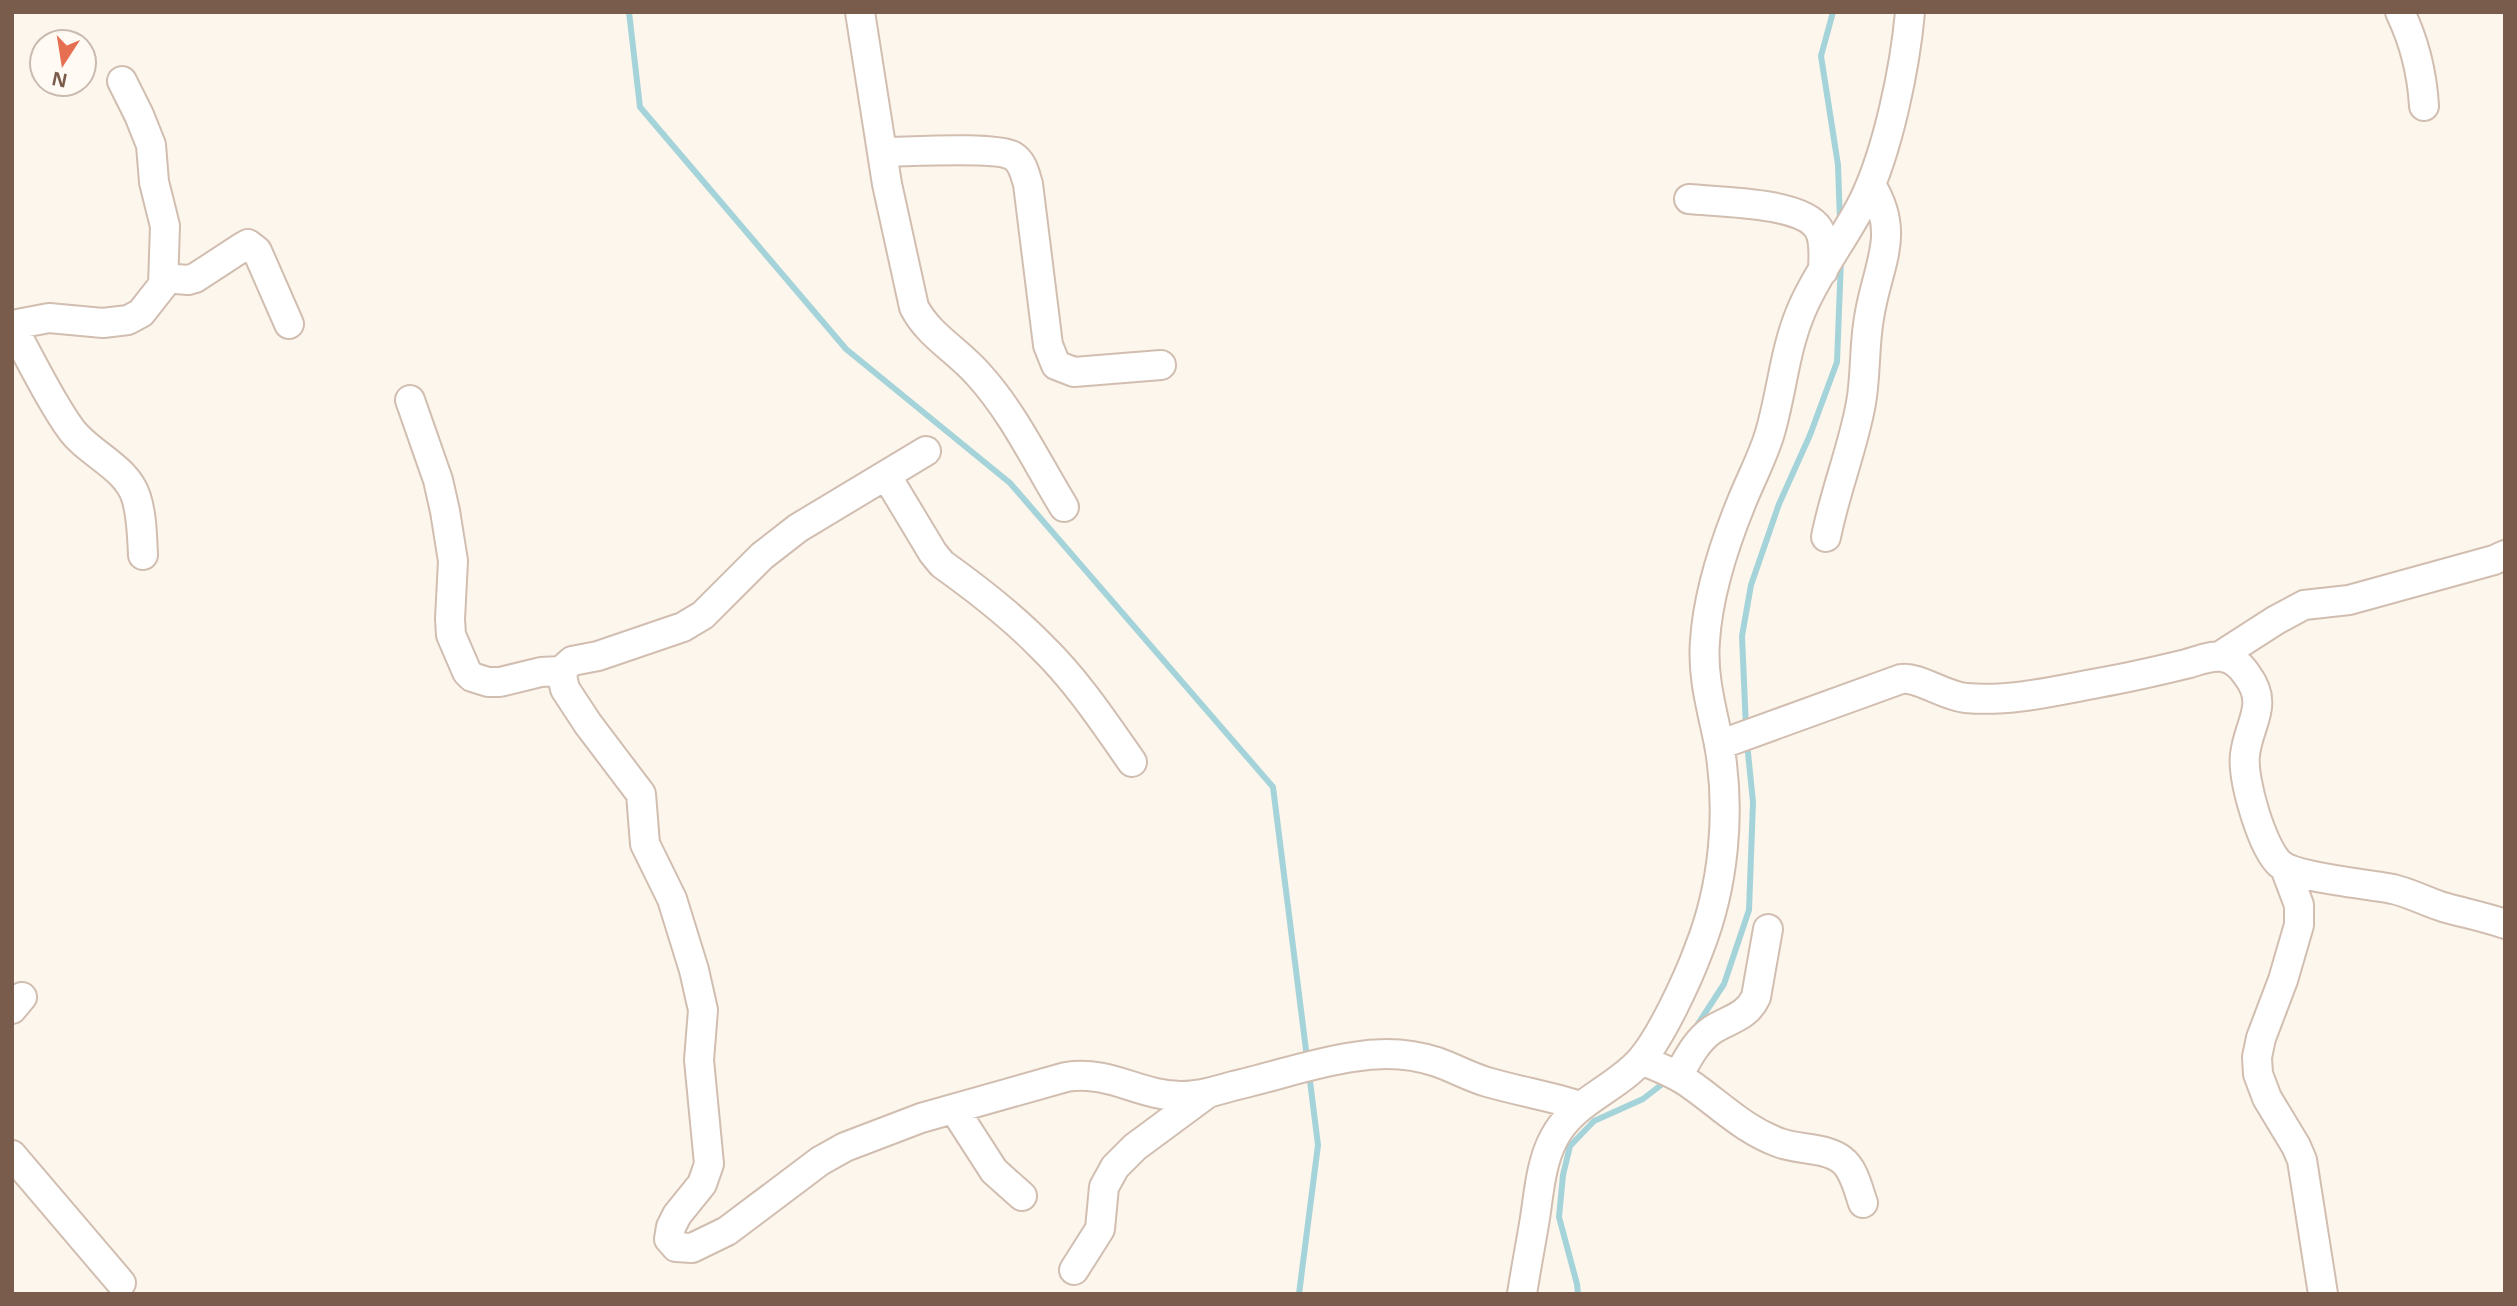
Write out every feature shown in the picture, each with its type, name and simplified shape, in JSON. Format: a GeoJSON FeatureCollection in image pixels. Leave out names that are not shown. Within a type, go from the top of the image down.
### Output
{"type":"FeatureCollection","features":[{"type":"Feature","properties":{"kind":"street"},"geometry":{"type":"LineString","coordinates":[[860,12],[882,152],[914,307],[924,324],[978,373],[998,398],[1064,507]]}},
{"type":"Feature","properties":{"kind":"street"},"geometry":{"type":"LineString","coordinates":[[1522,1294],[1546,1157],[1554,1136],[1580,1107],[1622,1078],[1641,1060],[1661,1028],[1698,952],[1716,894],[1724,819],[1719,745],[1704,667],[1704,643],[1712,593],[1732,527],[1768,439],[1795,325],[1812,287],[1871,185],[1903,63],[1910,12]]}},
{"type":"Feature","properties":{"kind":"street"},"geometry":{"type":"LineString","coordinates":[[2400,12],[2416,51],[2424,106]]}},
{"type":"Feature","properties":{"kind":"street"},"geometry":{"type":"LineString","coordinates":[[122,81],[151,145],[153,182],[165,218],[162,255],[164,278],[159,292],[141,313],[128,320],[103,323],[49,318],[12,325],[70,428],[86,446],[130,483],[139,509],[143,555]]}},
{"type":"Feature","properties":{"kind":"street"},"geometry":{"type":"LineString","coordinates":[[882,152],[978,151],[1013,156],[1022,166],[1028,184],[1048,345],[1056,365],[1074,372],[1161,365]]}},
{"type":"Feature","properties":{"kind":"street"},"geometry":{"type":"LineString","coordinates":[[1826,537],[1862,400],[1869,318],[1887,243],[1885,214],[1871,185]]}},
{"type":"Feature","properties":{"kind":"street"},"geometry":{"type":"LineString","coordinates":[[1689,199],[1755,204],[1811,220],[1822,236],[1823,271]]}},
{"type":"Feature","properties":{"kind":"street"},"geometry":{"type":"LineString","coordinates":[[164,278],[195,278],[241,248],[252,245],[289,324]]}},
{"type":"Feature","properties":{"kind":"street"},"geometry":{"type":"LineString","coordinates":[[410,400],[438,480],[445,512],[453,561],[451,635],[467,672],[472,677],[488,682],[561,671],[572,661],[636,645],[683,627],[703,615],[776,544],[798,528],[926,451]]}},
{"type":"Feature","properties":{"kind":"street"},"geometry":{"type":"LineString","coordinates":[[886,475],[942,564],[1014,619],[1044,649],[1088,699],[1132,762]]}},
{"type":"Feature","properties":{"kind":"street"},"geometry":{"type":"LineString","coordinates":[[1719,745],[1901,679],[1915,680],[1944,693],[1965,698],[1992,699],[2116,680],[2220,656],[2295,609],[2349,600],[2505,555]]}},
{"type":"Feature","properties":{"kind":"street"},"geometry":{"type":"LineString","coordinates":[[2220,656],[2229,658],[2248,675],[2258,696],[2244,769],[2259,824],[2272,855],[2285,868],[2299,905],[2299,925],[2261,1038],[2257,1057],[2258,1074],[2267,1098],[2302,1160],[2311,1231],[2323,1294]]}},
{"type":"Feature","properties":{"kind":"street"},"geometry":{"type":"LineString","coordinates":[[561,671],[565,688],[588,724],[641,794],[645,844],[672,899],[703,1010],[699,1059],[709,1164],[702,1184],[677,1215],[671,1227],[671,1244],[683,1249],[705,1243],[727,1231],[820,1161],[845,1147],[921,1118],[1085,1074],[1166,1095],[1183,1096],[1208,1093],[1308,1065],[1356,1056],[1406,1054],[1440,1063],[1484,1082],[1538,1093],[1580,1107]]}},
{"type":"Feature","properties":{"kind":"street"},"geometry":{"type":"LineString","coordinates":[[2285,868],[2396,890],[2505,924]]}},
{"type":"Feature","properties":{"kind":"street"},"geometry":{"type":"LineString","coordinates":[[1678,1076],[1701,1039],[1751,1007],[1756,997],[1768,929]]}},
{"type":"Feature","properties":{"kind":"street"},"geometry":{"type":"LineString","coordinates":[[1641,1060],[1678,1076],[1762,1136],[1795,1147],[1834,1155],[1844,1162],[1863,1203]]}},
{"type":"Feature","properties":{"kind":"street"},"geometry":{"type":"LineString","coordinates":[[1074,1270],[1100,1229],[1104,1187],[1115,1167],[1136,1147],[1208,1093]]}},
{"type":"Feature","properties":{"kind":"street"},"geometry":{"type":"LineString","coordinates":[[954,1109],[994,1171],[1022,1196]]}},
{"type":"Feature","properties":{"kind":"street"},"geometry":{"type":"LineString","coordinates":[[12,1155],[121,1283]]}},
{"type":"Feature","properties":{"kind":"waterway"},"geometry":{"type":"LineString","coordinates":[[629,12],[640,107],[846,349],[1010,483],[1273,787],[1307,1058]]}},
{"type":"Feature","properties":{"kind":"waterway"},"geometry":{"type":"LineString","coordinates":[[1833,12],[1821,56],[1838,165],[1840,221]]}},
{"type":"Feature","properties":{"kind":"waterway"},"geometry":{"type":"LineString","coordinates":[[1746,728],[1742,636],[1751,585],[1779,504],[1810,435],[1837,362],[1841,259]]}},
{"type":"Feature","properties":{"kind":"waterway"},"geometry":{"type":"LineString","coordinates":[[1696,1027],[1724,984],[1749,910],[1753,802],[1747,743]]}},
{"type":"Feature","properties":{"kind":"waterway"},"geometry":{"type":"LineString","coordinates":[[1299,1294],[1318,1145],[1309,1073]]}},
{"type":"Feature","properties":{"kind":"waterway"},"geometry":{"type":"LineString","coordinates":[[1578,1294],[1559,1217],[1563,1175],[1570,1146],[1594,1121],[1643,1099],[1661,1085],[1665,1078]]}}]}
